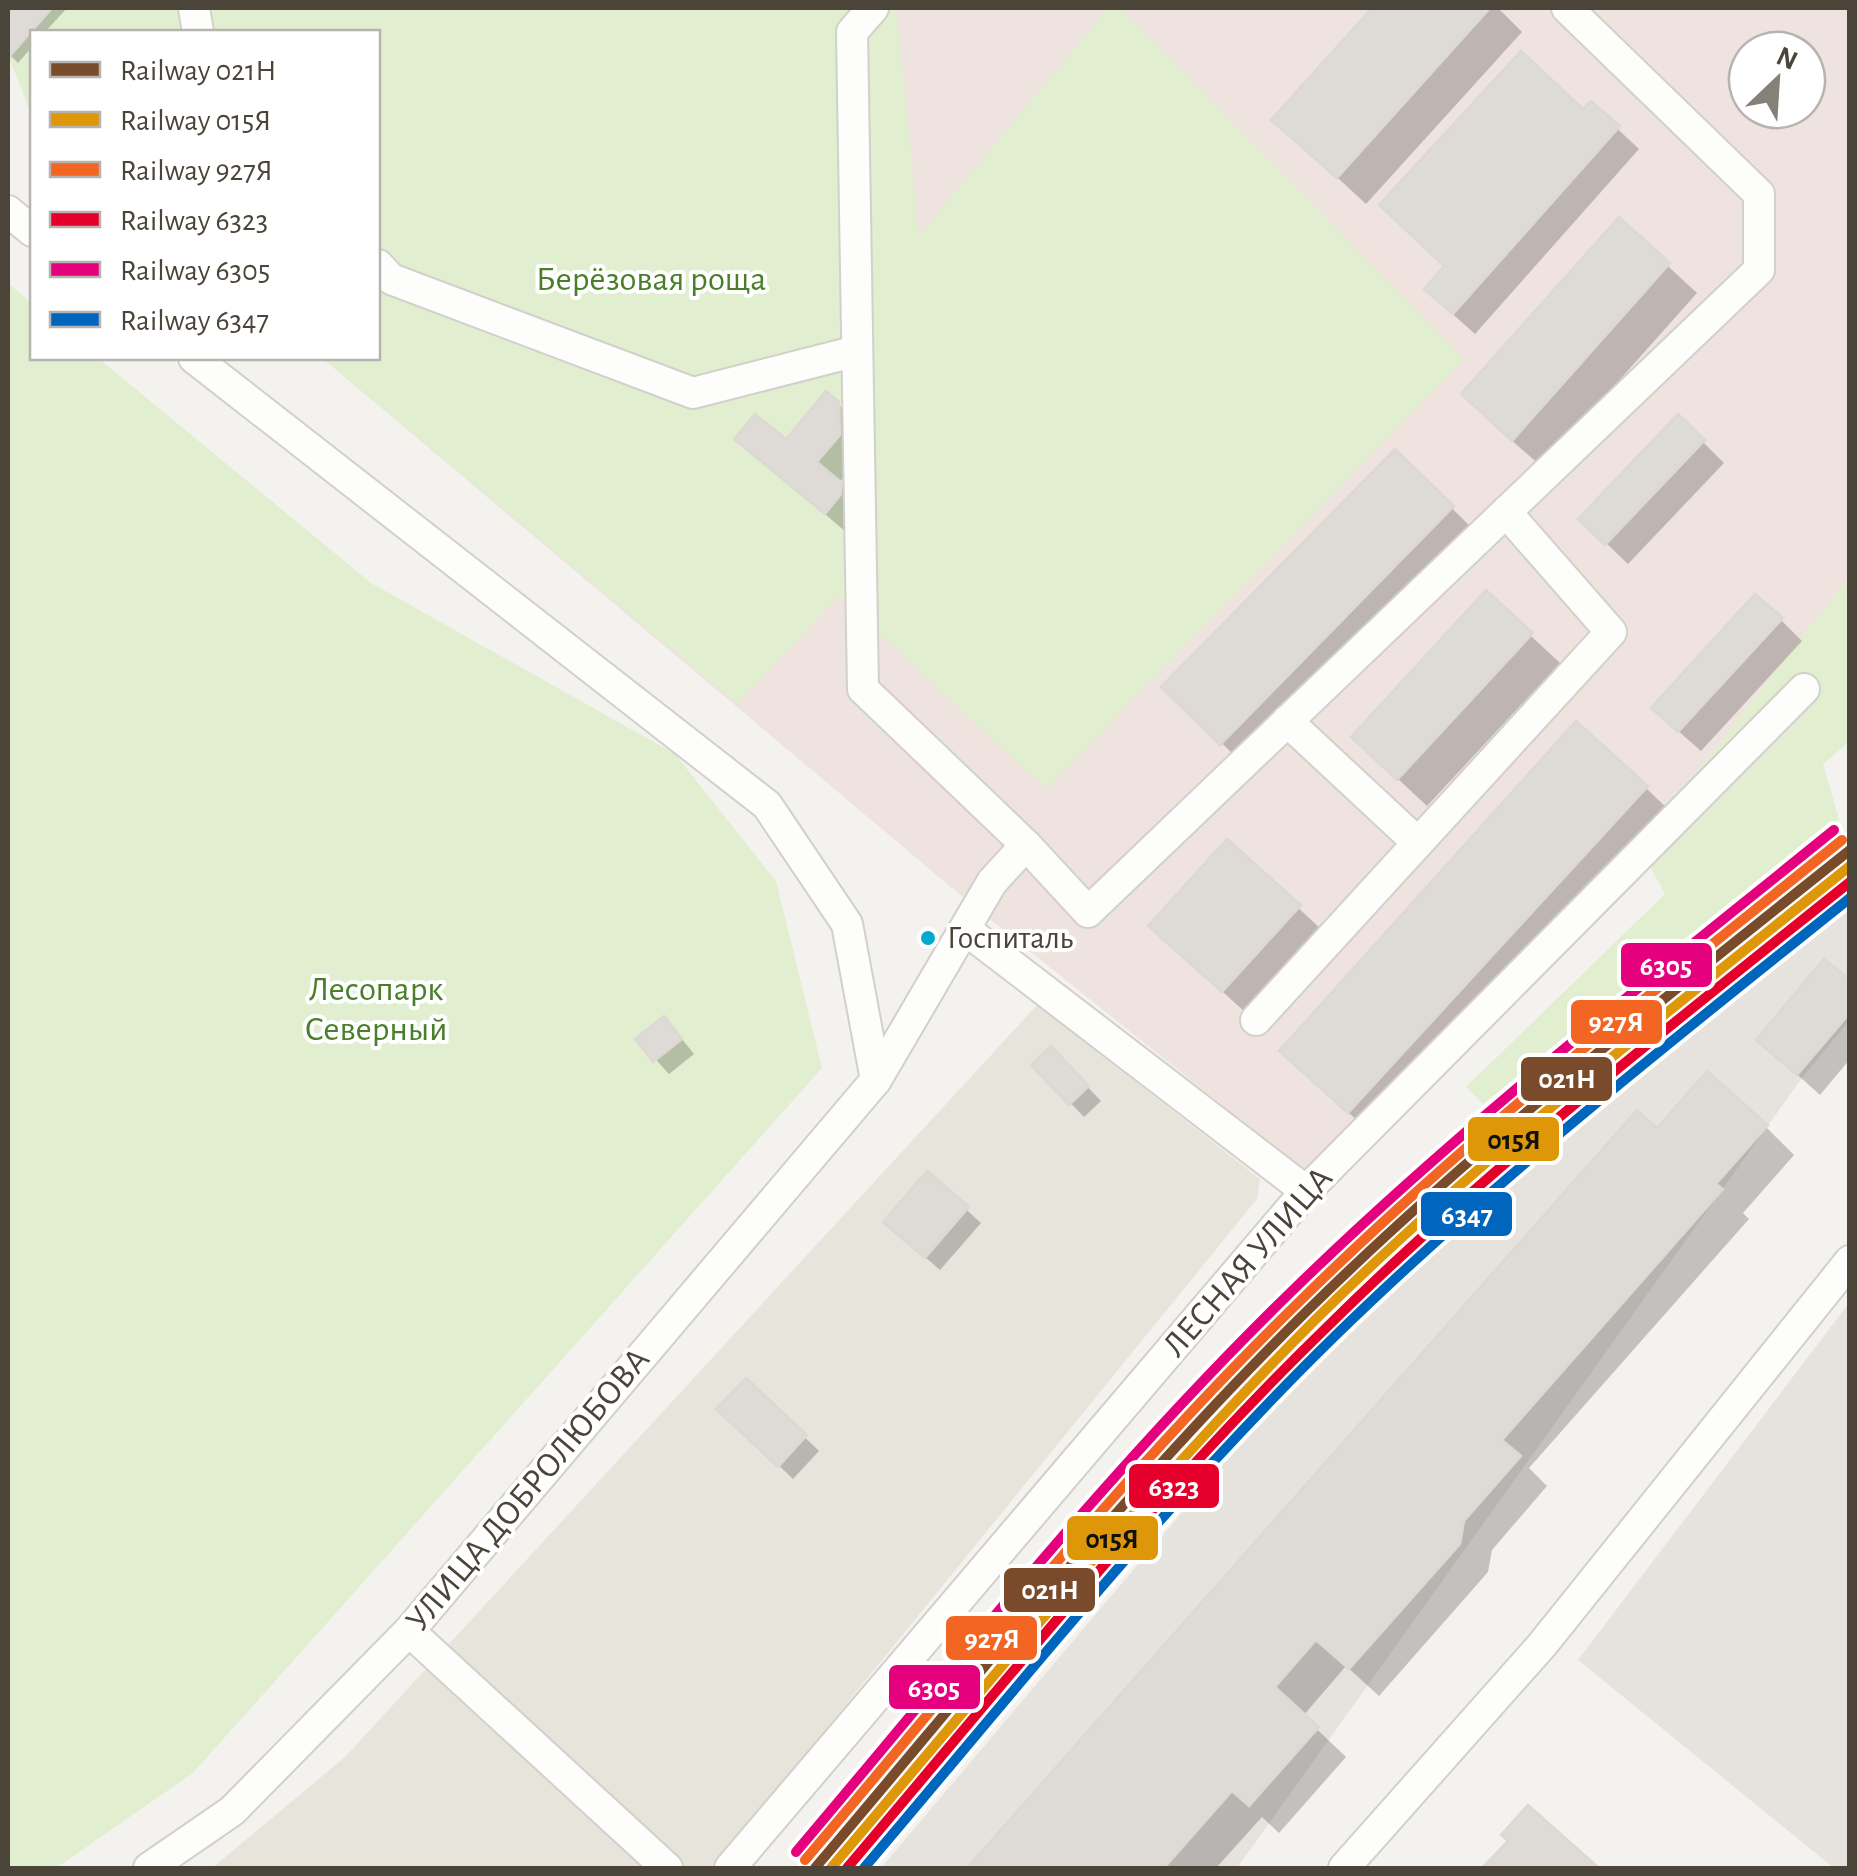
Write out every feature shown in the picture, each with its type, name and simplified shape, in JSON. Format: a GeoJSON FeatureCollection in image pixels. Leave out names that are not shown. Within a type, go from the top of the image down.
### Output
{"type":"FeatureCollection","features":[{"type":"Feature","properties":{"kind":"street"},"geometry":{"type":"LineString","coordinates":[[873,8],[852,32],[863,689],[1026,845],[1088,912],[1759,270],[1759,194],[1567,8]]}},
{"type":"Feature","properties":{"kind":"street"},"geometry":{"type":"LineString","coordinates":[[8,211],[30,229]]}},
{"type":"Feature","properties":{"kind":"street"},"geometry":{"type":"LineString","coordinates":[[380,267],[391,280],[693,393],[857,351]]}},
{"type":"Feature","properties":{"kind":"street"},"geometry":{"type":"LineString","coordinates":[[197,360],[767,805],[847,924],[876,1080]]}},
{"type":"Feature","properties":{"kind":"street"},"geometry":{"type":"LineString","coordinates":[[1256,1020],[1610,632],[1506,512]]}},
{"type":"Feature","properties":{"kind":"street","name":"ЛЕСНАЯ УЛИЦА"},"geometry":{"type":"LineString","coordinates":[[730,1868],[1306,1190],[1804,689]]}},
{"type":"Feature","properties":{"kind":"street"},"geometry":{"type":"LineString","coordinates":[[1287,721],[1418,843]]}},
{"type":"Feature","properties":{"kind":"street","name":"УЛИЦА ДОБРОЛЮБОВА"},"geometry":{"type":"LineString","coordinates":[[149,1868],[232,1811],[408,1631],[876,1080],[992,882],[1026,845]]}},
{"type":"Feature","properties":{"kind":"street"},"geometry":{"type":"LineString","coordinates":[[966,930],[1306,1190]]}},
{"type":"Feature","properties":{"kind":"street"},"geometry":{"type":"LineString","coordinates":[[1344,1868],[1542,1645],[1850,1262]]}},
{"type":"Feature","properties":{"kind":"street"},"geometry":{"type":"LineString","coordinates":[[408,1631],[667,1868]]}},
{"type":"Feature","properties":{"kind":"shaded area"},"geometry":{"type":"Polygon","coordinates":[[[52,8],[1849,8],[1849,577],[1639,846],[1303,1170],[977,909],[324,360],[380,360],[380,30],[33,30],[52,8]]]}},
{"type":"Feature","properties":{"kind":"shaded area"},"geometry":{"type":"Polygon","coordinates":[[[30,33],[30,111],[9,57],[30,33]]]}},
{"type":"Feature","properties":{"kind":"shaded area"},"geometry":{"type":"Polygon","coordinates":[[[1849,903],[1849,1021],[1802,1078],[1237,1868],[881,1868],[1321,1348],[1697,1021],[1849,903]]]}},
{"type":"Feature","properties":{"kind":"shaded area"},"geometry":{"type":"Polygon","coordinates":[[[1037,1005],[1260,1179],[1257,1199],[713,1868],[212,1868],[345,1757],[1037,1005]]]}},
{"type":"Feature","properties":{"kind":"shaded area"},"geometry":{"type":"Polygon","coordinates":[[[1849,1303],[1850,1868],[1834,1868],[1578,1660],[1849,1303]]]}},
{"type":"Feature","properties":{"kind":"green space","name":"Берёзовая роща"},"geometry":{"type":"Polygon","coordinates":[[[52,8],[883,8],[897,13],[919,235],[1108,8],[1120,8],[1464,359],[1046,789],[839,596],[737,704],[324,360],[380,360],[380,30],[33,30],[52,8]]]}},
{"type":"Feature","properties":{"kind":"green space","name":"Берёзовая роща"},"geometry":{"type":"Polygon","coordinates":[[[30,33],[30,111],[9,57],[30,33]]]}},
{"type":"Feature","properties":{"kind":"green space","name":"Лесопарк Северный"},"geometry":{"type":"Polygon","coordinates":[[[8,283],[30,302],[30,360],[100,360],[371,583],[675,754],[776,881],[822,1068],[193,1773],[56,1868],[8,1868],[8,283]]]}},
{"type":"Feature","properties":{"kind":"green space"},"geometry":{"type":"Polygon","coordinates":[[[1849,577],[1849,742],[1823,764],[1839,819],[1483,1104],[1466,1087],[1665,894],[1639,846],[1849,577]]]}},
{"type":"Feature","properties":{"kind":"building"},"geometry":{"type":"Polygon","coordinates":[[[8,8],[52,8],[30,30],[8,58],[8,8]]]}},
{"type":"Feature","properties":{"kind":"building"},"geometry":{"type":"Polygon","coordinates":[[[1372,8],[1490,8],[1337,178],[1271,120],[1372,8]]]}},
{"type":"Feature","properties":{"kind":"building"},"geometry":{"type":"Polygon","coordinates":[[[1521,51],[1583,109],[1591,101],[1620,126],[1453,314],[1424,289],[1444,266],[1379,205],[1521,51]]]}},
{"type":"Feature","properties":{"kind":"building"},"geometry":{"type":"Polygon","coordinates":[[[1619,217],[1670,263],[1512,441],[1461,394],[1619,217]]]}},
{"type":"Feature","properties":{"kind":"building"},"geometry":{"type":"Polygon","coordinates":[[[826,391],[839,402],[840,435],[817,462],[841,482],[841,494],[825,514],[734,439],[755,414],[786,439],[826,391]]]}},
{"type":"Feature","properties":{"kind":"building"},"geometry":{"type":"Polygon","coordinates":[[[1678,414],[1705,440],[1605,545],[1578,519],[1678,414]]]}},
{"type":"Feature","properties":{"kind":"building"},"geometry":{"type":"Polygon","coordinates":[[[1395,449],[1454,506],[1220,745],[1161,687],[1395,449]]]}},
{"type":"Feature","properties":{"kind":"building"},"geometry":{"type":"Polygon","coordinates":[[[1486,590],[1533,633],[1397,780],[1351,737],[1486,590]]]}},
{"type":"Feature","properties":{"kind":"building"},"geometry":{"type":"Polygon","coordinates":[[[1755,594],[1783,618],[1678,732],[1651,708],[1755,594]]]}},
{"type":"Feature","properties":{"kind":"building"},"geometry":{"type":"Polygon","coordinates":[[[1576,721],[1648,786],[1348,1113],[1279,1051],[1576,721]]]}},
{"type":"Feature","properties":{"kind":"building"},"geometry":{"type":"Polygon","coordinates":[[[1227,839],[1301,905],[1222,992],[1148,926],[1227,839]]]}},
{"type":"Feature","properties":{"kind":"building"},"geometry":{"type":"Polygon","coordinates":[[[1824,959],[1850,980],[1850,1013],[1797,1075],[1756,1040],[1824,959]]]}},
{"type":"Feature","properties":{"kind":"building"},"geometry":{"type":"Polygon","coordinates":[[[664,1016],[682,1039],[653,1062],[635,1039],[664,1016]]]}},
{"type":"Feature","properties":{"kind":"building"},"geometry":{"type":"Polygon","coordinates":[[[1051,1046],[1089,1086],[1069,1105],[1031,1065],[1051,1046]]]}},
{"type":"Feature","properties":{"kind":"building"},"geometry":{"type":"Polygon","coordinates":[[[1707,1071],[1768,1125],[1716,1184],[1723,1189],[1502,1440],[1521,1456],[1464,1521],[1460,1544],[1349,1669],[1316,1640],[1275,1687],[1319,1727],[1249,1806],[1232,1791],[1164,1868],[967,1868],[1637,1110],[1657,1128],[1707,1071]]]}},
{"type":"Feature","properties":{"kind":"building"},"geometry":{"type":"Polygon","coordinates":[[[927,1171],[969,1207],[925,1258],[883,1222],[927,1171]]]}},
{"type":"Feature","properties":{"kind":"building"},"geometry":{"type":"Polygon","coordinates":[[[746,1378],[807,1435],[778,1467],[716,1409],[746,1378]]]}},
{"type":"Feature","properties":{"kind":"building"},"geometry":{"type":"Polygon","coordinates":[[[1528,1805],[1599,1868],[1482,1868],[1508,1841],[1501,1835],[1528,1805]]]}},
{"type":"Feature","properties":{"kind":"rail line","name":"6305"},"geometry":{"type":"LineString","coordinates":[[796,1852],[1099,1495],[1292,1291],[1490,1111],[1834,830]]}},
{"type":"Feature","properties":{"kind":"rail line","name":"927Я"},"geometry":{"type":"LineString","coordinates":[[805,1860],[1108,1504],[1301,1300],[1498,1121],[1842,840]]}},
{"type":"Feature","properties":{"kind":"rail line","name":"021Н"},"geometry":{"type":"LineString","coordinates":[[815,1868],[1117,1513],[1309,1309],[1506,1130],[1850,850]]}},
{"type":"Feature","properties":{"kind":"rail line","name":"015Я"},"geometry":{"type":"LineString","coordinates":[[831,1868],[1127,1521],[1315,1320],[1509,1143],[1850,866]]}},
{"type":"Feature","properties":{"kind":"rail line","name":"6323"},"geometry":{"type":"LineString","coordinates":[[847,1868],[1140,1524],[1327,1327],[1517,1153],[1850,882]]}},
{"type":"Feature","properties":{"kind":"rail line","name":"6347"},"geometry":{"type":"LineString","coordinates":[[864,1868],[1152,1529],[1336,1335],[1523,1165],[1850,898]]}},
{"type":"Feature","properties":{"kind":"place","name":"Госпиталь"},"geometry":{"type":"Point","coordinates":[928,938]}}]}
